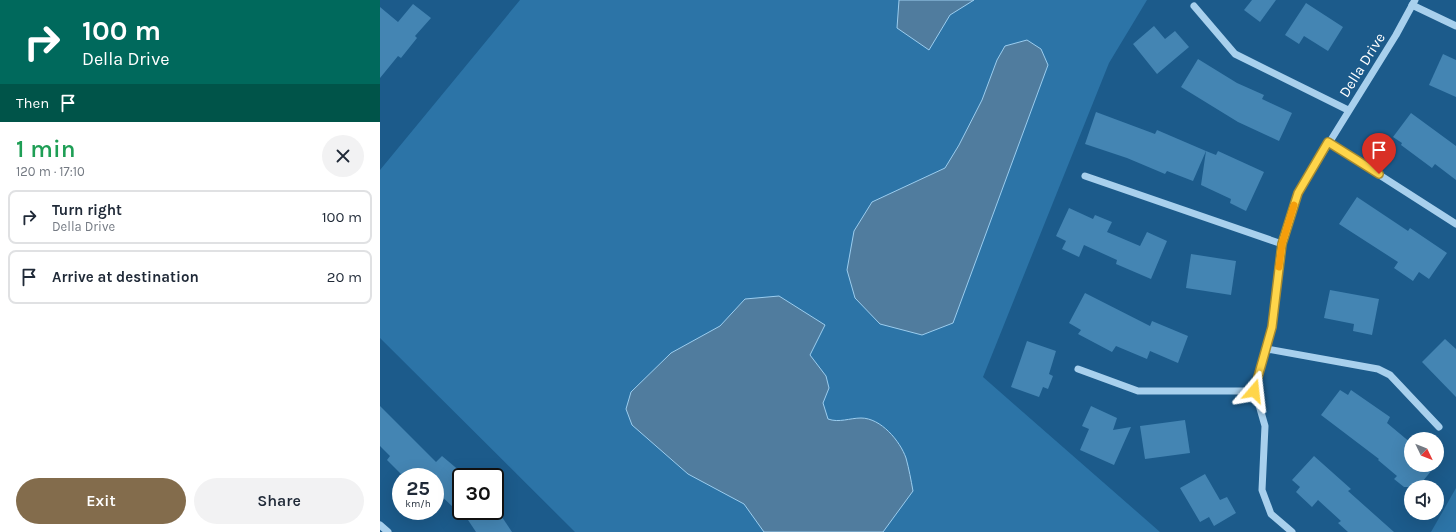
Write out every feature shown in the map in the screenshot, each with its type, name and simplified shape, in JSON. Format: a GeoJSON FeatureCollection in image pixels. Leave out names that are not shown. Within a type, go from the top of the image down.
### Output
{"type":"FeatureCollection","features":[{"type":"Feature","properties":{"kind":"street"},"geometry":{"type":"LineString","coordinates":[[1414,3],[1456,26]]}},
{"type":"Feature","properties":{"kind":"street","name":"Della Drive"},"geometry":{"type":"LineString","coordinates":[[1254,391],[1272,327],[1282,244],[1298,193],[1328,142],[1396,35],[1414,3]]}},
{"type":"Feature","properties":{"kind":"street"},"geometry":{"type":"LineString","coordinates":[[1194,6],[1235,54],[1348,110]]}},
{"type":"Feature","properties":{"kind":"street"},"geometry":{"type":"LineString","coordinates":[[1328,142],[1456,224]]}},
{"type":"Feature","properties":{"kind":"street"},"geometry":{"type":"LineString","coordinates":[[1085,176],[1282,244]]}},
{"type":"Feature","properties":{"kind":"street"},"geometry":{"type":"LineString","coordinates":[[1267,349],[1378,369],[1390,376],[1439,427]]}},
{"type":"Feature","properties":{"kind":"street"},"geometry":{"type":"LineString","coordinates":[[1078,369],[1138,391],[1254,391],[1265,426],[1262,490],[1271,514],[1292,532]]}},
{"type":"Feature","properties":{"kind":"street"},"geometry":{"type":"LineString","coordinates":[[380,525],[388,532]]}},
{"type":"Feature","properties":{"kind":"shaded area"},"geometry":{"type":"Polygon","coordinates":[[[520,0],[1147,0],[1109,63],[983,377],[1160,532],[575,532],[380,338],[380,170],[520,0]]]}},
{"type":"Feature","properties":{"kind":"shaded area"},"geometry":{"type":"Polygon","coordinates":[[[899,0],[974,0],[950,15],[929,50],[897,28],[899,0]]]}},
{"type":"Feature","properties":{"kind":"shaded area"},"geometry":{"type":"Polygon","coordinates":[[[1027,40],[1041,49],[1048,65],[953,323],[922,335],[880,324],[855,298],[847,270],[854,231],[872,202],[945,168],[959,145],[982,100],[997,60],[1005,46],[1027,40]]]}},
{"type":"Feature","properties":{"kind":"shaded area"},"geometry":{"type":"Polygon","coordinates":[[[779,296],[825,325],[810,355],[826,376],[829,388],[823,403],[828,419],[840,420],[861,418],[876,422],[889,432],[903,451],[907,462],[913,491],[883,532],[764,532],[744,504],[688,474],[632,425],[626,409],[631,392],[671,353],[720,326],[745,299],[779,296]]]}},
{"type":"Feature","properties":{"kind":"shaded area"},"geometry":{"type":"Polygon","coordinates":[[[1456,488],[1456,532],[1431,532],[1438,520],[1444,520],[1444,509],[1456,488]]]}},
{"type":"Feature","properties":{"kind":"building"},"geometry":{"type":"Polygon","coordinates":[[[1252,0],[1276,0],[1260,22],[1244,10],[1252,0]]]}},
{"type":"Feature","properties":{"kind":"building"},"geometry":{"type":"Polygon","coordinates":[[[1306,3],[1343,27],[1328,51],[1304,36],[1299,44],[1285,35],[1306,3]]]}},
{"type":"Feature","properties":{"kind":"building"},"geometry":{"type":"Polygon","coordinates":[[[413,4],[431,18],[415,36],[417,38],[401,58],[398,56],[380,78],[380,7],[398,22],[413,4]]]}},
{"type":"Feature","properties":{"kind":"building"},"geometry":{"type":"Polygon","coordinates":[[[1154,26],[1165,39],[1175,31],[1189,47],[1157,74],[1133,44],[1154,26]]]}},
{"type":"Feature","properties":{"kind":"building"},"geometry":{"type":"Polygon","coordinates":[[[1443,54],[1456,60],[1456,97],[1429,85],[1443,54]]]}},
{"type":"Feature","properties":{"kind":"building"},"geometry":{"type":"Polygon","coordinates":[[[1198,59],[1237,83],[1264,95],[1262,99],[1292,113],[1279,141],[1238,122],[1181,87],[1198,59]]]}},
{"type":"Feature","properties":{"kind":"building"},"geometry":{"type":"Polygon","coordinates":[[[1096,112],[1155,134],[1157,130],[1206,151],[1193,181],[1167,171],[1165,174],[1127,158],[1085,144],[1096,112]]]}},
{"type":"Feature","properties":{"kind":"building"},"geometry":{"type":"Polygon","coordinates":[[[1411,113],[1456,146],[1456,180],[1435,164],[1432,168],[1401,145],[1402,143],[1393,137],[1411,113]]]}},
{"type":"Feature","properties":{"kind":"building"},"geometry":{"type":"Polygon","coordinates":[[[1206,151],[1216,155],[1218,151],[1264,172],[1246,211],[1230,203],[1231,199],[1201,185],[1206,151]]]}},
{"type":"Feature","properties":{"kind":"building"},"geometry":{"type":"Polygon","coordinates":[[[1357,197],[1408,231],[1410,228],[1447,253],[1429,279],[1419,272],[1413,281],[1394,268],[1398,262],[1339,224],[1357,197]]]}},
{"type":"Feature","properties":{"kind":"building"},"geometry":{"type":"Polygon","coordinates":[[[1069,208],[1093,219],[1095,215],[1112,222],[1107,232],[1140,246],[1147,232],[1167,241],[1151,279],[1116,264],[1117,260],[1084,245],[1079,257],[1062,249],[1066,241],[1056,236],[1069,208]]]}},
{"type":"Feature","properties":{"kind":"building"},"geometry":{"type":"Polygon","coordinates":[[[1191,254],[1236,261],[1231,295],[1186,288],[1191,254]]]}},
{"type":"Feature","properties":{"kind":"building"},"geometry":{"type":"Polygon","coordinates":[[[1330,290],[1379,299],[1372,335],[1353,331],[1354,324],[1324,318],[1330,290]]]}},
{"type":"Feature","properties":{"kind":"building"},"geometry":{"type":"Polygon","coordinates":[[[1085,293],[1150,326],[1152,321],[1188,336],[1178,363],[1150,351],[1147,359],[1116,346],[1112,352],[1078,334],[1081,330],[1069,323],[1085,293]]]}},
{"type":"Feature","properties":{"kind":"building"},"geometry":{"type":"Polygon","coordinates":[[[1445,339],[1456,349],[1456,397],[1422,362],[1445,339]]]}},
{"type":"Feature","properties":{"kind":"building"},"geometry":{"type":"Polygon","coordinates":[[[1027,341],[1056,351],[1049,374],[1053,376],[1048,389],[1043,387],[1039,397],[1011,387],[1027,341]]]}},
{"type":"Feature","properties":{"kind":"building"},"geometry":{"type":"Polygon","coordinates":[[[1340,390],[1348,395],[1351,390],[1390,417],[1387,423],[1404,437],[1404,472],[1430,472],[1424,480],[1404,480],[1404,487],[1394,479],[1397,476],[1378,460],[1379,459],[1321,415],[1340,390]]]}},
{"type":"Feature","properties":{"kind":"building"},"geometry":{"type":"Polygon","coordinates":[[[380,406],[436,462],[442,456],[456,468],[452,468],[452,506],[444,499],[444,468],[395,468],[387,460],[390,456],[380,446],[380,406]]]}},
{"type":"Feature","properties":{"kind":"building"},"geometry":{"type":"Polygon","coordinates":[[[1091,406],[1117,418],[1113,430],[1131,427],[1114,465],[1080,450],[1089,429],[1082,426],[1091,406]]]}},
{"type":"Feature","properties":{"kind":"building"},"geometry":{"type":"Polygon","coordinates":[[[1185,420],[1190,453],[1145,459],[1140,426],[1185,420]]]}},
{"type":"Feature","properties":{"kind":"building"},"geometry":{"type":"Polygon","coordinates":[[[1314,456],[1351,489],[1348,491],[1394,532],[1348,532],[1338,523],[1341,521],[1318,500],[1312,507],[1296,492],[1300,487],[1292,480],[1314,456]]]}},
{"type":"Feature","properties":{"kind":"building"},"geometry":{"type":"Polygon","coordinates":[[[1205,474],[1220,500],[1227,497],[1236,513],[1214,526],[1209,517],[1200,522],[1180,488],[1205,474]]]}},
{"type":"Feature","properties":{"kind":"building"},"geometry":{"type":"Polygon","coordinates":[[[468,520],[504,520],[512,532],[476,532],[468,520]]]}},
{"type":"Feature","properties":{"kind":"slow traffic"},"geometry":{"type":"LineString","coordinates":[[1279,267],[1282,244],[1294,205]]}},
{"type":"Feature","properties":{"kind":"route"},"geometry":{"type":"LineString","coordinates":[[1254,391],[1272,327],[1282,244],[1298,193],[1328,142],[1379,174]]}}]}
